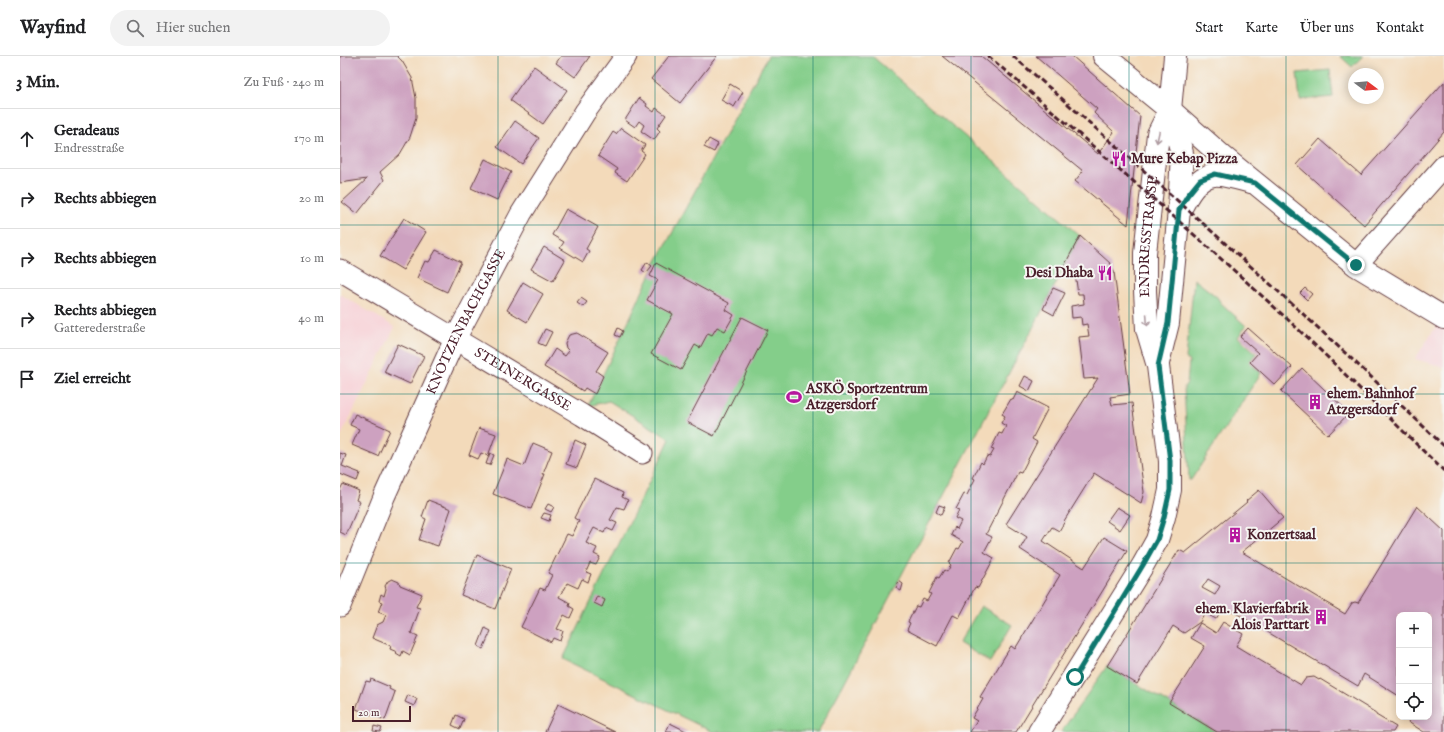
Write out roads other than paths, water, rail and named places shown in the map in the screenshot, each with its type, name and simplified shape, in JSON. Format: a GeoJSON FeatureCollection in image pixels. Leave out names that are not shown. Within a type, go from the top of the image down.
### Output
{"type":"FeatureCollection","features":[{"type":"Feature","properties":{"kind":"street","name":"KNOTZENBACHGASSE"},"geometry":{"type":"LineString","coordinates":[[340,606],[384,497],[456,339],[521,214],[585,112],[626,56]]}},
{"type":"Feature","properties":{"kind":"street"},"geometry":{"type":"LineString","coordinates":[[1104,56],[1170,110],[1222,156],[1356,265],[1444,318]]}},
{"type":"Feature","properties":{"kind":"street","name":"ENDRESSTRASSE"},"geometry":{"type":"LineString","coordinates":[[1158,366],[1168,323],[1179,210],[1182,153],[1170,110],[1175,56]]}},
{"type":"Feature","properties":{"kind":"street","name":"ENDRESSTRASSE"},"geometry":{"type":"LineString","coordinates":[[1039,732],[1157,540],[1170,490],[1170,461],[1158,366],[1147,329],[1145,253],[1158,134],[1170,110]]}},
{"type":"Feature","properties":{"kind":"street"},"geometry":{"type":"LineString","coordinates":[[1356,265],[1444,166]]}},
{"type":"Feature","properties":{"kind":"street"},"geometry":{"type":"LineString","coordinates":[[1179,210],[1187,196],[1200,180],[1215,174],[1255,183]]}},
{"type":"Feature","properties":{"kind":"street","name":"STEINERGASSE"},"geometry":{"type":"LineString","coordinates":[[340,270],[642,453]]}},
{"type":"Feature","properties":{"kind":"railway"},"geometry":{"type":"LineString","coordinates":[[988,56],[1131,179],[1272,305],[1444,471]]}},
{"type":"Feature","properties":{"kind":"railway"},"geometry":{"type":"LineString","coordinates":[[1013,56],[1231,248],[1444,446]]}},
{"type":"Feature","properties":{"kind":"place","name":"Mure Kebap Pizza"},"geometry":{"type":"Point","coordinates":[1119,159]}},
{"type":"Feature","properties":{"kind":"place","name":"Desi Dhaba"},"geometry":{"type":"Point","coordinates":[1105,273]}},
{"type":"Feature","properties":{"kind":"place","name":"ASKÖ Sportzentrum Atzgersdorf"},"geometry":{"type":"Point","coordinates":[794,397]}},
{"type":"Feature","properties":{"kind":"place","name":"ehem. Bahnhof Atzgersdorf"},"geometry":{"type":"Point","coordinates":[1315,402]}},
{"type":"Feature","properties":{"kind":"place","name":"Konzertsaal"},"geometry":{"type":"Point","coordinates":[1235,535]}},
{"type":"Feature","properties":{"kind":"place","name":"ehem. Klavierfabrik Alois Parttart"},"geometry":{"type":"Point","coordinates":[1321,617]}}]}
